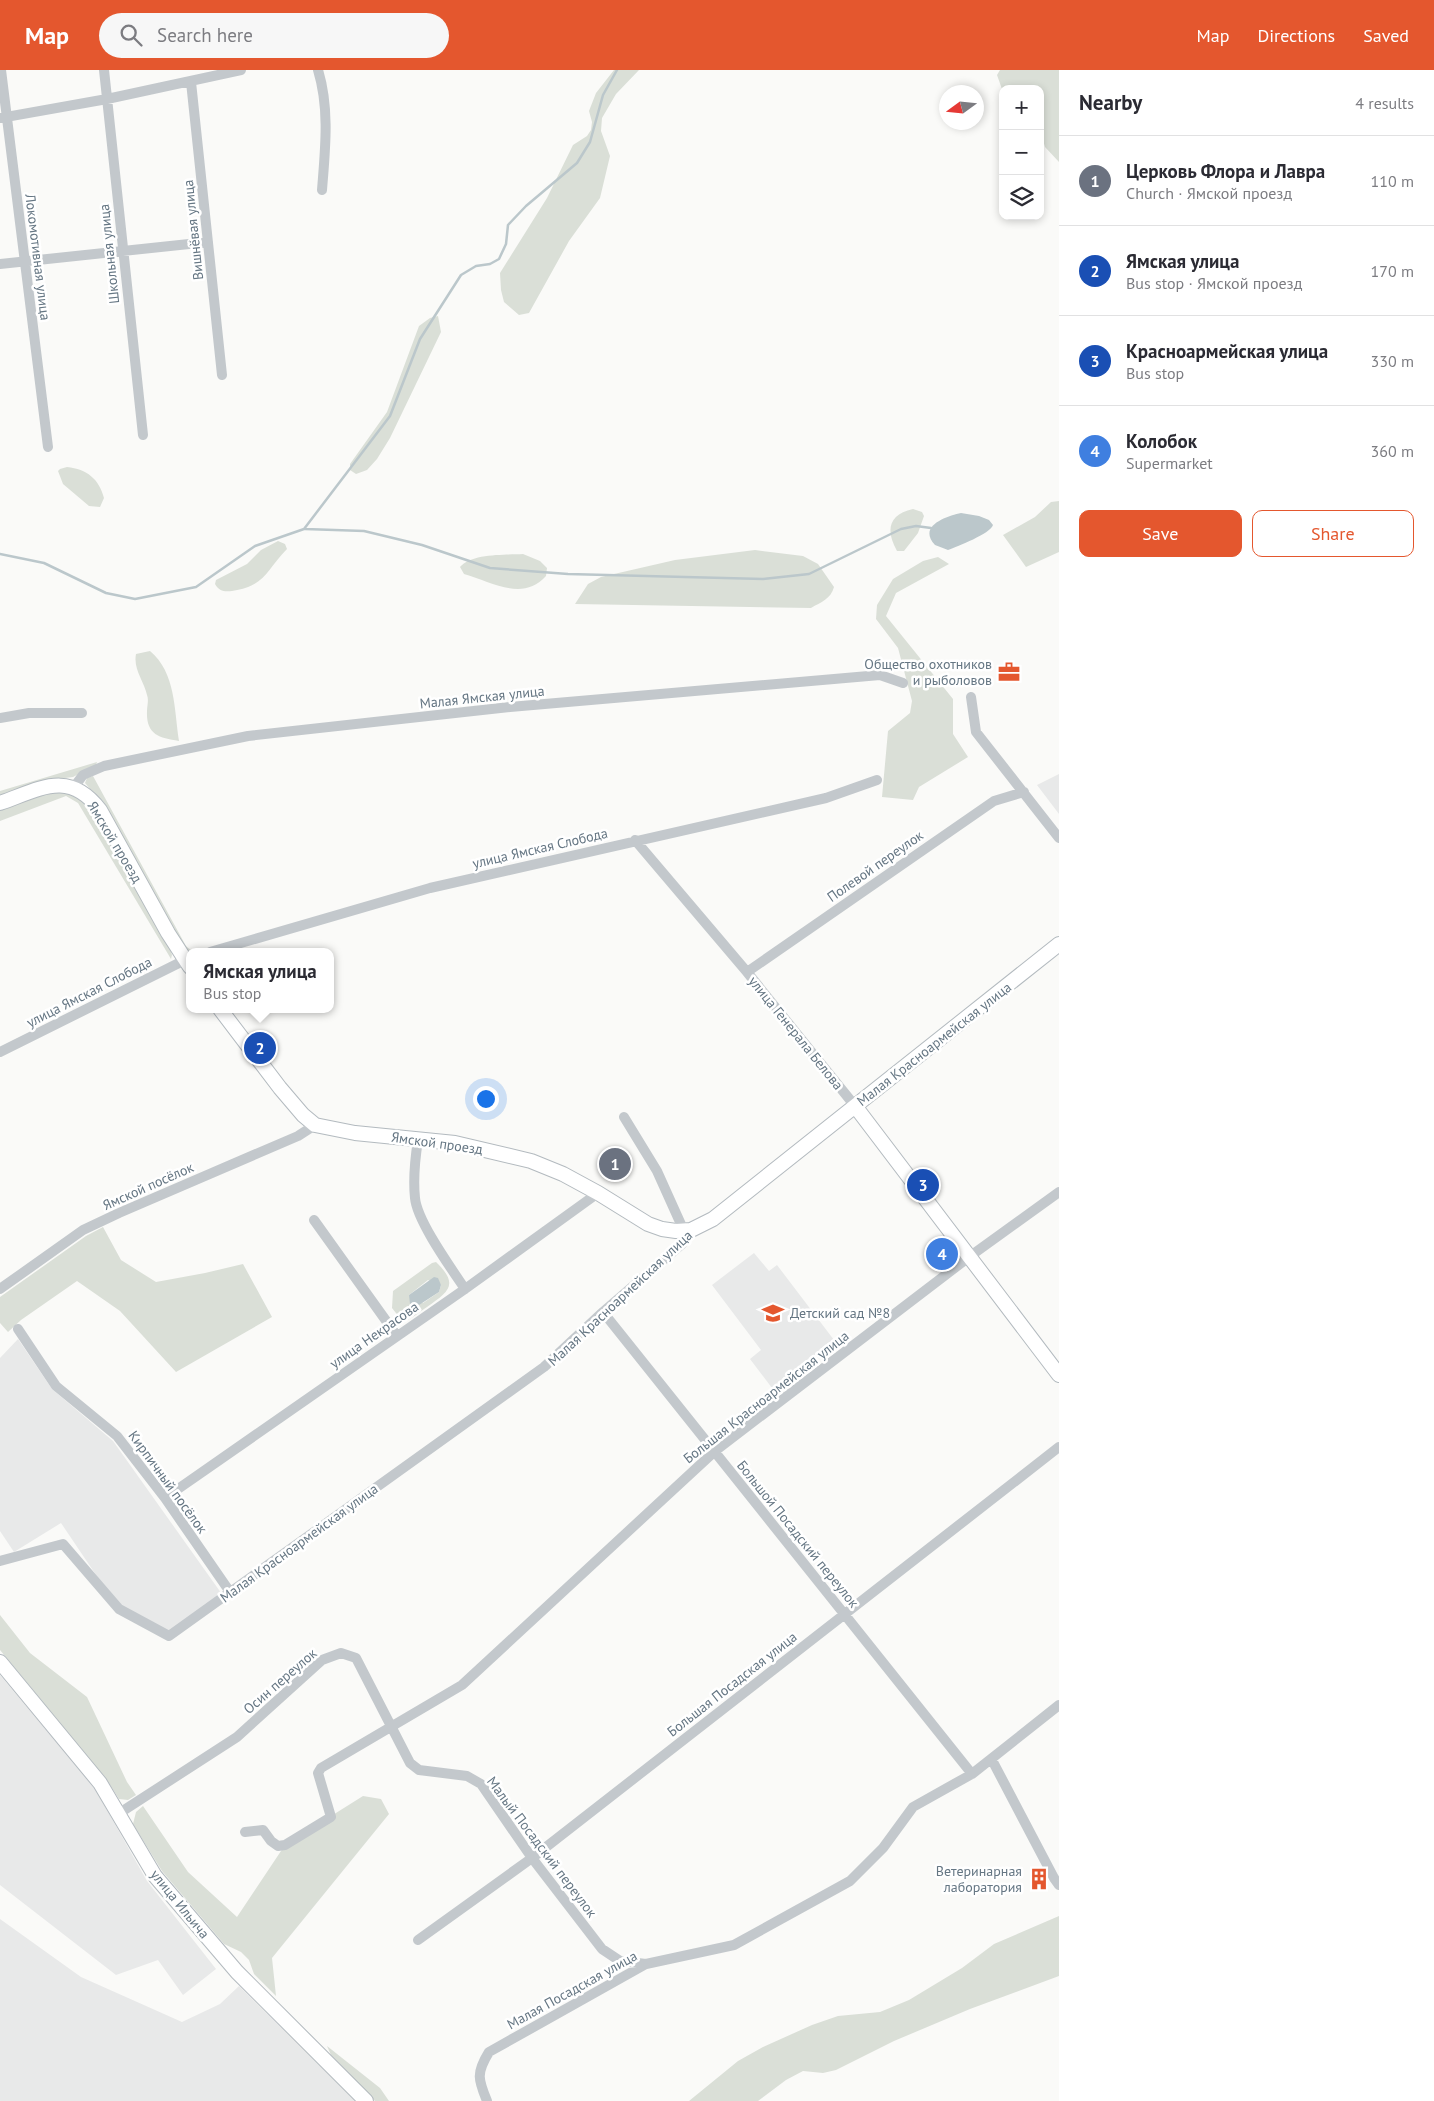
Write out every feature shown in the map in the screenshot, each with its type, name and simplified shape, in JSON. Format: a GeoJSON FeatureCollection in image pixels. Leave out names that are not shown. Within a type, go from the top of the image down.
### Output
{"type":"FeatureCollection","features":[{"type":"Feature","properties":{"kind":"main road"},"geometry":{"type":"LineString","coordinates":[[0,803],[48,787],[74,787]]}},
{"type":"Feature","properties":{"kind":"main road","name":"Ямской проезд"},"geometry":{"type":"LineString","coordinates":[[74,787],[86,794],[100,810],[186,958]]}},
{"type":"Feature","properties":{"kind":"main road","name":"Малая Красноармейская улица"},"geometry":{"type":"LineString","coordinates":[[687,1230],[713,1219],[1059,944]]}},
{"type":"Feature","properties":{"kind":"main road","name":"Ямской проезд"},"geometry":{"type":"LineString","coordinates":[[223,1013],[285,1094],[303,1115],[315,1125],[340,1131],[455,1143],[531,1161],[563,1174],[654,1227],[670,1231],[687,1230]]}},
{"type":"Feature","properties":{"kind":"main road","name":"улица Генерала Белова"},"geometry":{"type":"LineString","coordinates":[[855,1106],[1059,1375]]}},
{"type":"Feature","properties":{"kind":"main road","name":"улица Ильича"},"geometry":{"type":"LineString","coordinates":[[0,1662],[100,1784],[155,1876],[237,1972],[366,2101]]}},
{"type":"Feature","properties":{"kind":"street","name":"Локомотивная улица"},"geometry":{"type":"LineString","coordinates":[[2,70],[4,118],[25,261],[48,447]]}},
{"type":"Feature","properties":{"kind":"street","name":"Школьная улица"},"geometry":{"type":"LineString","coordinates":[[104,70],[142,434]]}},
{"type":"Feature","properties":{"kind":"street"},"geometry":{"type":"LineString","coordinates":[[4,118],[107,99],[241,70]]}},
{"type":"Feature","properties":{"kind":"street"},"geometry":{"type":"LineString","coordinates":[[318,70],[323,96],[326,141],[322,190]]}},
{"type":"Feature","properties":{"kind":"street","name":"Вишнёвая улица"},"geometry":{"type":"LineString","coordinates":[[190,82],[222,375]]}},
{"type":"Feature","properties":{"kind":"street"},"geometry":{"type":"LineString","coordinates":[[0,264],[123,249],[208,242]]}},
{"type":"Feature","properties":{"kind":"street","name":"Малая Ямская улица"},"geometry":{"type":"LineString","coordinates":[[74,787],[83,775],[104,766],[248,736],[510,707],[880,675],[903,683]]}},
{"type":"Feature","properties":{"kind":"street"},"geometry":{"type":"LineString","coordinates":[[970,698],[976,732],[1059,838]]}},
{"type":"Feature","properties":{"kind":"street"},"geometry":{"type":"LineString","coordinates":[[0,718],[29,713],[82,713]]}},
{"type":"Feature","properties":{"kind":"street","name":"улица Ямская Слобода"},"geometry":{"type":"LineString","coordinates":[[224,948],[430,888],[826,798],[877,780]]}},
{"type":"Feature","properties":{"kind":"street","name":"Полевой переулок"},"geometry":{"type":"LineString","coordinates":[[746,972],[994,801],[1024,792]]}},
{"type":"Feature","properties":{"kind":"street","name":"улица Генерала Белова"},"geometry":{"type":"LineString","coordinates":[[635,840],[855,1106]]}},
{"type":"Feature","properties":{"kind":"street","name":"улица Ямская Слобода"},"geometry":{"type":"LineString","coordinates":[[0,1052],[186,962]]}},
{"type":"Feature","properties":{"kind":"street"},"geometry":{"type":"LineString","coordinates":[[624,1117],[658,1171],[687,1230]]}},
{"type":"Feature","properties":{"kind":"street","name":"Ямской посёлок"},"geometry":{"type":"LineString","coordinates":[[0,1289],[83,1230],[298,1136],[315,1125]]}},
{"type":"Feature","properties":{"kind":"street"},"geometry":{"type":"LineString","coordinates":[[418,1140],[415,1162],[414,1200],[429,1233],[465,1289]]}},
{"type":"Feature","properties":{"kind":"street","name":"Большая Красноармейская улица"},"geometry":{"type":"LineString","coordinates":[[392,1728],[462,1685],[714,1451],[968,1257],[1059,1192]]}},
{"type":"Feature","properties":{"kind":"street","name":"улица Некрасова"},"geometry":{"type":"LineString","coordinates":[[165,1498],[465,1289],[598,1193]]}},
{"type":"Feature","properties":{"kind":"street"},"geometry":{"type":"LineString","coordinates":[[314,1220],[398,1336]]}},
{"type":"Feature","properties":{"kind":"street","name":"Малая Красноармейская улица"},"geometry":{"type":"LineString","coordinates":[[0,1561],[63,1544],[119,1609],[169,1636],[544,1367],[603,1312],[682,1244],[687,1230]]}},
{"type":"Feature","properties":{"kind":"street","name":"Большой Посадский переулок"},"geometry":{"type":"LineString","coordinates":[[603,1312],[972,1774]]}},
{"type":"Feature","properties":{"kind":"street","name":"Кирпичный посёлок"},"geometry":{"type":"LineString","coordinates":[[18,1329],[56,1386],[117,1436],[165,1498],[230,1592]]}},
{"type":"Feature","properties":{"kind":"street","name":"Большая Посадская улица"},"geometry":{"type":"LineString","coordinates":[[418,1940],[532,1858],[1059,1447]]}},
{"type":"Feature","properties":{"kind":"street","name":"Осин переулок"},"geometry":{"type":"LineString","coordinates":[[118,1814],[237,1737],[322,1660],[341,1652],[356,1658],[392,1728]]}},
{"type":"Feature","properties":{"kind":"street","name":"Малая Посадская улица"},"geometry":{"type":"LineString","coordinates":[[487,2101],[478,2080],[481,2066],[490,2052],[646,1964],[734,1945],[850,1881],[883,1848],[913,1807],[972,1774],[1059,1705]]}},
{"type":"Feature","properties":{"kind":"street"},"geometry":{"type":"LineString","coordinates":[[245,1832],[263,1830],[271,1841],[278,1846],[285,1845],[331,1817],[318,1773],[321,1768],[392,1728]]}},
{"type":"Feature","properties":{"kind":"street","name":"Малый Посадский переулок"},"geometry":{"type":"LineString","coordinates":[[392,1728],[410,1763],[419,1770],[467,1776],[480,1784],[532,1858],[602,1950],[620,1961],[646,1964]]}},
{"type":"Feature","properties":{"kind":"street"},"geometry":{"type":"LineString","coordinates":[[992,1760],[1059,1885]]}},
{"type":"Feature","properties":{"kind":"shaded area"},"geometry":{"type":"Polygon","coordinates":[[[614,70],[639,70],[616,94],[602,118],[601,131],[610,156],[600,198],[569,241],[529,313],[519,315],[504,302],[500,273],[547,198],[573,145],[587,136],[591,130],[592,122],[589,111],[596,93],[614,70]]]}},
{"type":"Feature","properties":{"kind":"shaded area"},"geometry":{"type":"Polygon","coordinates":[[[1000,70],[1059,70],[1059,162],[1044,144],[1044,85],[1001,85],[997,75],[1000,70]]]}},
{"type":"Feature","properties":{"kind":"shaded area"},"geometry":{"type":"Polygon","coordinates":[[[438,316],[441,332],[390,438],[377,459],[367,470],[356,474],[350,470],[350,464],[387,412],[419,326],[430,318],[438,316]]]}},
{"type":"Feature","properties":{"kind":"shaded area"},"geometry":{"type":"Polygon","coordinates":[[[67,467],[81,470],[95,480],[104,498],[100,507],[89,506],[63,484],[58,471],[67,467]]]}},
{"type":"Feature","properties":{"kind":"shaded area"},"geometry":{"type":"Polygon","coordinates":[[[1059,501],[1059,552],[1026,567],[1003,535],[1035,517],[1051,502],[1059,501]]]}},
{"type":"Feature","properties":{"kind":"shaded area"},"geometry":{"type":"Polygon","coordinates":[[[913,509],[922,512],[924,516],[918,533],[904,551],[897,551],[891,536],[892,524],[899,515],[913,509]]]}},
{"type":"Feature","properties":{"kind":"shaded area"},"geometry":{"type":"Polygon","coordinates":[[[961,513],[979,516],[989,520],[993,525],[980,536],[948,550],[935,545],[930,538],[932,527],[942,519],[961,513]]]}},
{"type":"Feature","properties":{"kind":"shaded area"},"geometry":{"type":"Polygon","coordinates":[[[278,541],[285,544],[287,549],[258,582],[243,589],[232,591],[222,590],[215,584],[216,580],[247,564],[261,550],[278,541]]]}},
{"type":"Feature","properties":{"kind":"shaded area"},"geometry":{"type":"Polygon","coordinates":[[[755,550],[803,556],[818,564],[834,587],[833,591],[825,600],[811,608],[575,604],[588,584],[601,577],[675,560],[755,550]]]}},
{"type":"Feature","properties":{"kind":"shaded area"},"geometry":{"type":"Polygon","coordinates":[[[523,554],[540,561],[547,568],[546,576],[537,584],[527,588],[517,589],[496,585],[464,574],[460,567],[465,562],[480,557],[523,554]]]}},
{"type":"Feature","properties":{"kind":"shaded area"},"geometry":{"type":"Polygon","coordinates":[[[938,557],[949,564],[896,593],[886,616],[953,699],[953,734],[968,757],[919,787],[913,800],[882,797],[888,731],[910,713],[912,701],[898,648],[876,619],[877,605],[893,579],[923,561],[938,557]]]}},
{"type":"Feature","properties":{"kind":"shaded area"},"geometry":{"type":"Polygon","coordinates":[[[150,651],[159,660],[169,681],[179,741],[155,734],[151,730],[147,719],[148,697],[137,670],[135,659],[136,654],[150,651]]]}},
{"type":"Feature","properties":{"kind":"shaded area"},"geometry":{"type":"Polygon","coordinates":[[[97,762],[96,765],[73,777],[49,780],[0,797],[0,791],[97,762]]]}},
{"type":"Feature","properties":{"kind":"shaded area"},"geometry":{"type":"Polygon","coordinates":[[[1059,774],[1059,814],[1037,785],[1059,774]]]}},
{"type":"Feature","properties":{"kind":"shaded area"},"geometry":{"type":"Polygon","coordinates":[[[93,776],[188,948],[185,949],[103,804],[85,783],[87,778],[93,776]]]}},
{"type":"Feature","properties":{"kind":"shaded area"},"geometry":{"type":"Polygon","coordinates":[[[52,792],[65,793],[76,797],[94,815],[170,948],[171,959],[78,803],[66,796],[0,821],[0,810],[52,792]]]}},
{"type":"Feature","properties":{"kind":"shaded area"},"geometry":{"type":"Polygon","coordinates":[[[103,1227],[121,1260],[156,1282],[243,1264],[272,1317],[176,1372],[120,1311],[77,1281],[21,1320],[8,1332],[0,1323],[0,1297],[86,1236],[103,1227]]]}},
{"type":"Feature","properties":{"kind":"shaded area","name":"Детский сад №8"},"geometry":{"type":"Polygon","coordinates":[[[754,1253],[769,1271],[777,1265],[834,1340],[772,1388],[750,1359],[761,1350],[712,1285],[754,1253]]]}},
{"type":"Feature","properties":{"kind":"shaded area"},"geometry":{"type":"Polygon","coordinates":[[[436,1262],[448,1277],[448,1288],[441,1297],[403,1322],[392,1308],[393,1291],[436,1262]],[[428,1280],[409,1295],[423,1303],[439,1292],[441,1285],[428,1280]]]}},
{"type":"Feature","properties":{"kind":"shaded area"},"geometry":{"type":"Polygon","coordinates":[[[434,1277],[438,1278],[441,1285],[439,1292],[419,1305],[410,1304],[409,1295],[434,1277]]]}},
{"type":"Feature","properties":{"kind":"shaded area"},"geometry":{"type":"Polygon","coordinates":[[[18,1339],[52,1389],[113,1441],[224,1597],[169,1636],[119,1609],[61,1523],[14,1552],[0,1531],[0,1358],[18,1339]]]}},
{"type":"Feature","properties":{"kind":"shaded area"},"geometry":{"type":"Polygon","coordinates":[[[0,1615],[30,1653],[87,1697],[127,1782],[136,1795],[128,1800],[119,1799],[107,1780],[0,1650],[0,1615]]]}},
{"type":"Feature","properties":{"kind":"shaded area"},"geometry":{"type":"Polygon","coordinates":[[[0,1675],[94,1787],[147,1881],[216,1969],[183,1995],[158,1960],[116,1975],[0,1885],[0,1675]]]}},
{"type":"Feature","properties":{"kind":"shaded area"},"geometry":{"type":"Polygon","coordinates":[[[363,1796],[381,1799],[389,1814],[272,1958],[276,1996],[254,1974],[249,1960],[241,1952],[224,1944],[162,1871],[133,1824],[136,1812],[143,1806],[188,1872],[237,1917],[285,1845],[363,1796]]]}},
{"type":"Feature","properties":{"kind":"shaded area"},"geometry":{"type":"Polygon","coordinates":[[[1059,1916],[1059,1976],[970,2009],[894,2041],[836,2070],[823,2073],[803,2071],[786,2080],[758,2101],[689,2101],[738,2061],[763,2047],[812,2025],[838,2016],[880,2012],[909,2000],[962,1968],[994,1944],[1059,1916]]]}},
{"type":"Feature","properties":{"kind":"shaded area"},"geometry":{"type":"Polygon","coordinates":[[[0,1919],[81,1977],[182,2022],[220,2004],[239,1986],[355,2101],[0,2101],[0,1919]]]}},
{"type":"Feature","properties":{"kind":"shaded area"},"geometry":{"type":"Polygon","coordinates":[[[327,2046],[380,2088],[389,2101],[375,2101],[331,2055],[327,2046]]]}},
{"type":"Feature","properties":{"kind":"waterway"},"geometry":{"type":"LineString","coordinates":[[0,554],[44,563],[106,593],[135,599],[196,587],[255,546],[304,529],[390,416],[420,339],[461,275],[476,266],[490,264],[499,259],[506,244],[508,225],[526,206],[577,163],[590,142],[603,95],[617,70]]}},
{"type":"Feature","properties":{"kind":"waterway"},"geometry":{"type":"LineString","coordinates":[[305,529],[364,531],[422,545],[490,568],[568,574],[763,579],[809,574],[901,529],[916,526],[931,528]]}},
{"type":"Feature","properties":{"kind":"place","name":"Общество охотников и рыболовов"},"geometry":{"type":"Point","coordinates":[1009,672]}},
{"type":"Feature","properties":{"kind":"place","name":"Ямская улица"},"geometry":{"type":"Point","coordinates":[260,1048]}},
{"type":"Feature","properties":{"kind":"place","name":"Церковь Флора и Лавра"},"geometry":{"type":"Point","coordinates":[615,1164]}},
{"type":"Feature","properties":{"kind":"place","name":"Красноармейская улица"},"geometry":{"type":"Point","coordinates":[923,1185]}},
{"type":"Feature","properties":{"kind":"place","name":"Колобок"},"geometry":{"type":"Point","coordinates":[942,1254]}},
{"type":"Feature","properties":{"kind":"place","name":"Детский сад №8"},"geometry":{"type":"Point","coordinates":[773,1313]}},
{"type":"Feature","properties":{"kind":"place","name":"Ветеринарная лаборатория"},"geometry":{"type":"Point","coordinates":[1039,1879]}}]}
